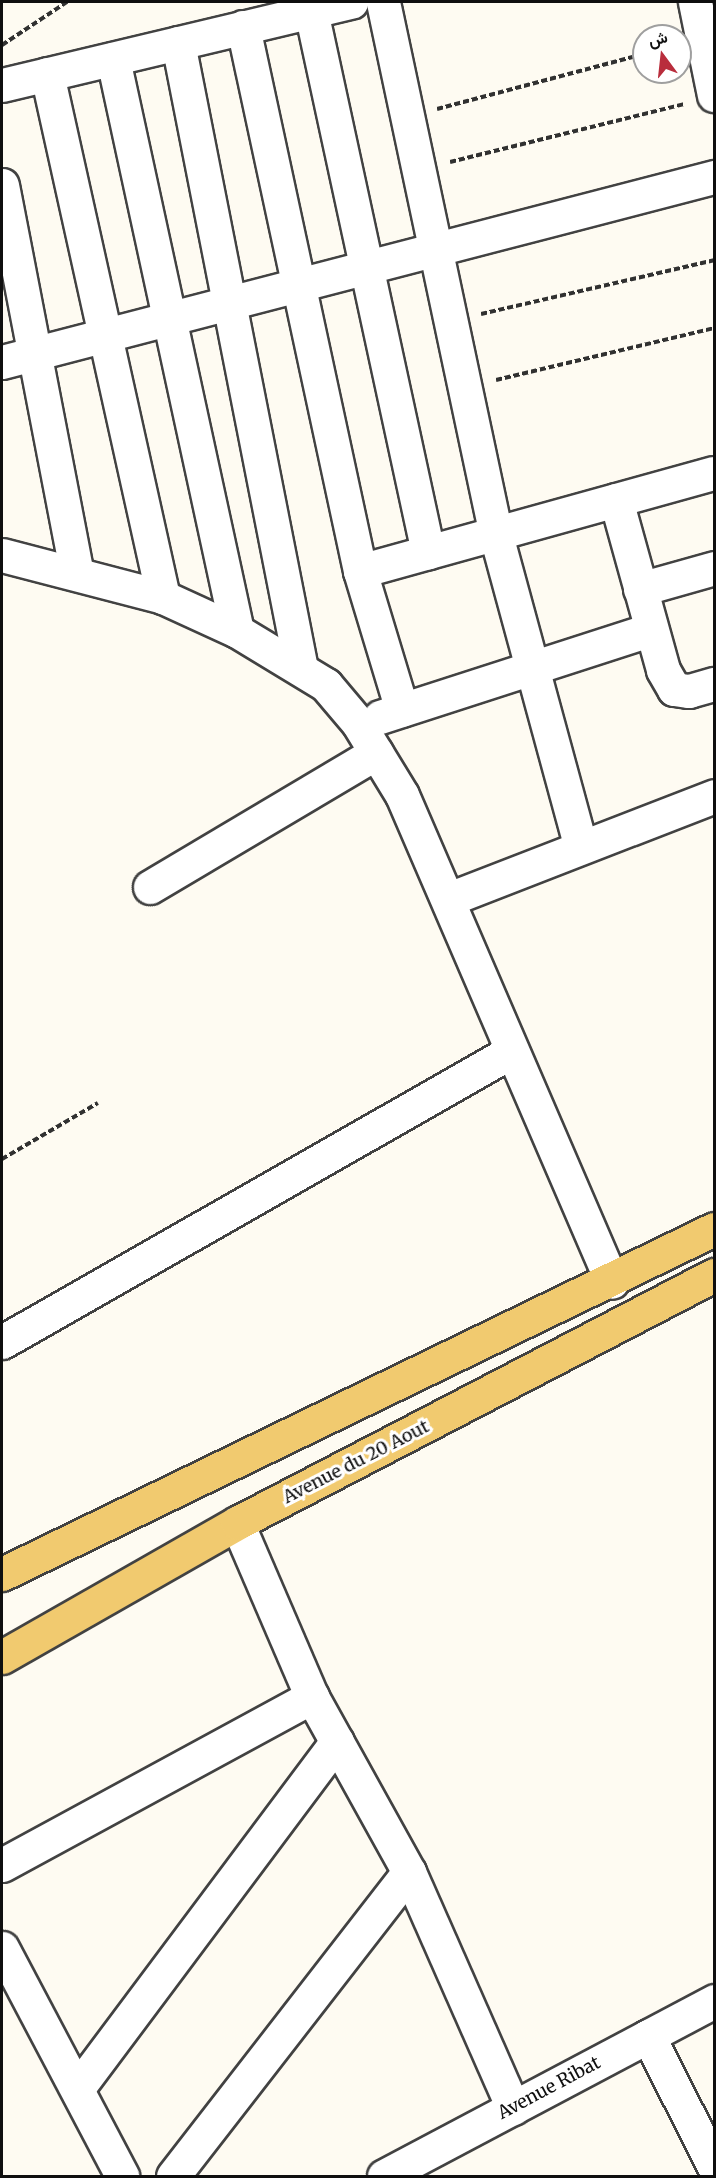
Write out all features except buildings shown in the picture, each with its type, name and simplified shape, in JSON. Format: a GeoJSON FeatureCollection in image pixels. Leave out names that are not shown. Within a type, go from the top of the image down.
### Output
{"type":"FeatureCollection","features":[{"type":"Feature","properties":{"kind":"main road"},"geometry":{"type":"LineString","coordinates":[[2,1574],[612,1282],[714,1230]]}},
{"type":"Feature","properties":{"kind":"main road","name":"Avenue du 20 Aout"},"geometry":{"type":"LineString","coordinates":[[2,1657],[237,1524],[714,1275]]}},
{"type":"Feature","properties":{"kind":"street"},"geometry":{"type":"LineString","coordinates":[[2,85],[351,2]]}},
{"type":"Feature","properties":{"kind":"street"},"geometry":{"type":"LineString","coordinates":[[383,2],[449,322],[496,535],[530,669],[580,846]]}},
{"type":"Feature","properties":{"kind":"street"},"geometry":{"type":"LineString","coordinates":[[698,2],[703,98]]}},
{"type":"Feature","properties":{"kind":"street"},"geometry":{"type":"LineString","coordinates":[[311,11],[428,552]]}},
{"type":"Feature","properties":{"kind":"street"},"geometry":{"type":"LineString","coordinates":[[243,27],[360,571],[402,710]]}},
{"type":"Feature","properties":{"kind":"street"},"geometry":{"type":"LineString","coordinates":[[178,43],[301,669]]}},
{"type":"Feature","properties":{"kind":"street"},"geometry":{"type":"LineString","coordinates":[[113,59],[237,631]]}},
{"type":"Feature","properties":{"kind":"street"},"geometry":{"type":"LineString","coordinates":[[47,74],[163,597]]}},
{"type":"Feature","properties":{"kind":"street"},"geometry":{"type":"LineString","coordinates":[[2,362],[714,177]]}},
{"type":"Feature","properties":{"kind":"street"},"geometry":{"type":"LineString","coordinates":[[2,185],[77,574]]}},
{"type":"Feature","properties":{"kind":"street"},"geometry":{"type":"LineString","coordinates":[[360,571],[714,473]]}},
{"type":"Feature","properties":{"kind":"street"},"geometry":{"type":"LineString","coordinates":[[616,500],[650,630],[663,670],[674,689],[689,691],[714,684]]}},
{"type":"Feature","properties":{"kind":"street"},"geometry":{"type":"LineString","coordinates":[[4,546],[77,574],[163,597],[237,631],[326,685],[358,723],[402,795],[449,898],[612,1282]]}},
{"type":"Feature","properties":{"kind":"street"},"geometry":{"type":"LineString","coordinates":[[640,589],[714,568]]}},
{"type":"Feature","properties":{"kind":"street"},"geometry":{"type":"LineString","coordinates":[[358,723],[650,630]]}},
{"type":"Feature","properties":{"kind":"street"},"geometry":{"type":"LineString","coordinates":[[150,887],[376,753]]}},
{"type":"Feature","properties":{"kind":"street"},"geometry":{"type":"LineString","coordinates":[[449,898],[714,796]]}},
{"type":"Feature","properties":{"kind":"street"},"geometry":{"type":"LineString","coordinates":[[2,1342],[512,1051]]}},
{"type":"Feature","properties":{"kind":"street"},"geometry":{"type":"LineString","coordinates":[[237,1524],[312,1697],[409,1872],[513,2108]]}},
{"type":"Feature","properties":{"kind":"street"},"geometry":{"type":"LineString","coordinates":[[2,1865],[312,1697]]}},
{"type":"Feature","properties":{"kind":"street"},"geometry":{"type":"LineString","coordinates":[[77,2089],[338,1741]]}},
{"type":"Feature","properties":{"kind":"street"},"geometry":{"type":"LineString","coordinates":[[174,2176],[409,1872]]}},
{"type":"Feature","properties":{"kind":"street"},"geometry":{"type":"LineString","coordinates":[[2,1948],[122,2176]]}},
{"type":"Feature","properties":{"kind":"street","name":"Avenue Ribat"},"geometry":{"type":"LineString","coordinates":[[384,2176],[714,2001]]}},
{"type":"Feature","properties":{"kind":"street"},"geometry":{"type":"LineString","coordinates":[[648,2036],[714,2166]]}},
{"type":"Feature","properties":{"kind":"path"},"geometry":{"type":"LineString","coordinates":[[2,45],[67,2]]}},
{"type":"Feature","properties":{"kind":"path"},"geometry":{"type":"LineString","coordinates":[[408,117],[632,57]]}},
{"type":"Feature","properties":{"kind":"path"},"geometry":{"type":"LineString","coordinates":[[419,170],[703,98]]}},
{"type":"Feature","properties":{"kind":"path"},"geometry":{"type":"LineString","coordinates":[[449,322],[714,260]]}},
{"type":"Feature","properties":{"kind":"path"},"geometry":{"type":"LineString","coordinates":[[463,388],[714,328]]}},
{"type":"Feature","properties":{"kind":"path"},"geometry":{"type":"LineString","coordinates":[[2,1159],[98,1103]]}}]}
